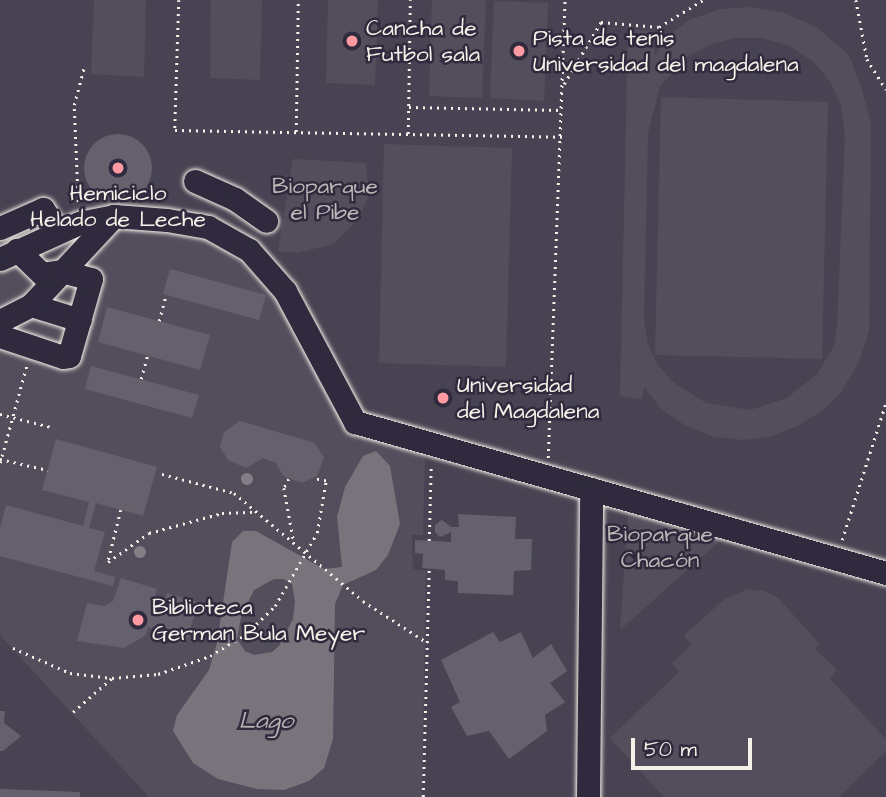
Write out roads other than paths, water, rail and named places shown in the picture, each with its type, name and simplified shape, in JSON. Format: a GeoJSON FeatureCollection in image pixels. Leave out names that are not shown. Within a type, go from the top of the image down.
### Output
{"type":"FeatureCollection","features":[{"type":"Feature","properties":{"kind":"street"},"geometry":{"type":"LineString","coordinates":[[195,181],[235,199],[266,221]]}},
{"type":"Feature","properties":{"kind":"street"},"geometry":{"type":"LineString","coordinates":[[220,232],[235,199]]}},
{"type":"Feature","properties":{"kind":"street"},"geometry":{"type":"LineString","coordinates":[[0,228],[43,209],[69,228]]}},
{"type":"Feature","properties":{"kind":"street"},"geometry":{"type":"LineString","coordinates":[[0,321],[31,305],[114,216]]}},
{"type":"Feature","properties":{"kind":"street"},"geometry":{"type":"LineString","coordinates":[[8,255],[69,228],[114,216],[191,223],[220,232],[249,250],[285,291],[355,422],[886,573]]}},
{"type":"Feature","properties":{"kind":"street"},"geometry":{"type":"LineString","coordinates":[[0,336],[69,356],[91,279],[61,271],[47,275],[8,255]]}},
{"type":"Feature","properties":{"kind":"street"},"geometry":{"type":"LineString","coordinates":[[31,305],[80,320]]}},
{"type":"Feature","properties":{"kind":"street"},"geometry":{"type":"LineString","coordinates":[[588,797],[591,489]]}},
{"type":"Feature","properties":{"kind":"water","name":"Lago"},"geometry":{"type":"Polygon","coordinates":[[[376,451],[390,466],[400,524],[388,555],[376,570],[343,585],[335,604],[333,739],[324,768],[309,781],[284,790],[257,789],[218,779],[193,763],[173,731],[177,715],[209,670],[217,643],[232,542],[243,531],[256,531],[324,569],[342,567],[337,517],[345,487],[363,456],[376,451]],[[274,579],[254,590],[241,617],[237,639],[245,651],[254,655],[272,652],[279,646],[293,619],[295,601],[292,584],[283,579],[274,579]]]}},
{"type":"Feature","properties":{"kind":"place","name":"Cancha de Futbol sala"},"geometry":{"type":"Point","coordinates":[352,41]}},
{"type":"Feature","properties":{"kind":"place","name":"Pista de tenis Universidad del magdalena"},"geometry":{"type":"Point","coordinates":[519,51]}},
{"type":"Feature","properties":{"kind":"place","name":"Hemiciclo Helado de Leche"},"geometry":{"type":"Point","coordinates":[118,168]}},
{"type":"Feature","properties":{"kind":"place","name":"Universidad del Magdalena"},"geometry":{"type":"Point","coordinates":[443,398]}},
{"type":"Feature","properties":{"kind":"place","name":"Biblioteca German Bula Meyer"},"geometry":{"type":"Point","coordinates":[138,620]}},
{"type":"Feature","properties":{"kind":"park label","name":"Bioparque el Pibe"},"geometry":{"type":"Point","coordinates":[325,199]}},
{"type":"Feature","properties":{"kind":"park label","name":"Bioparque Chacón"},"geometry":{"type":"Point","coordinates":[660,547]}}]}
